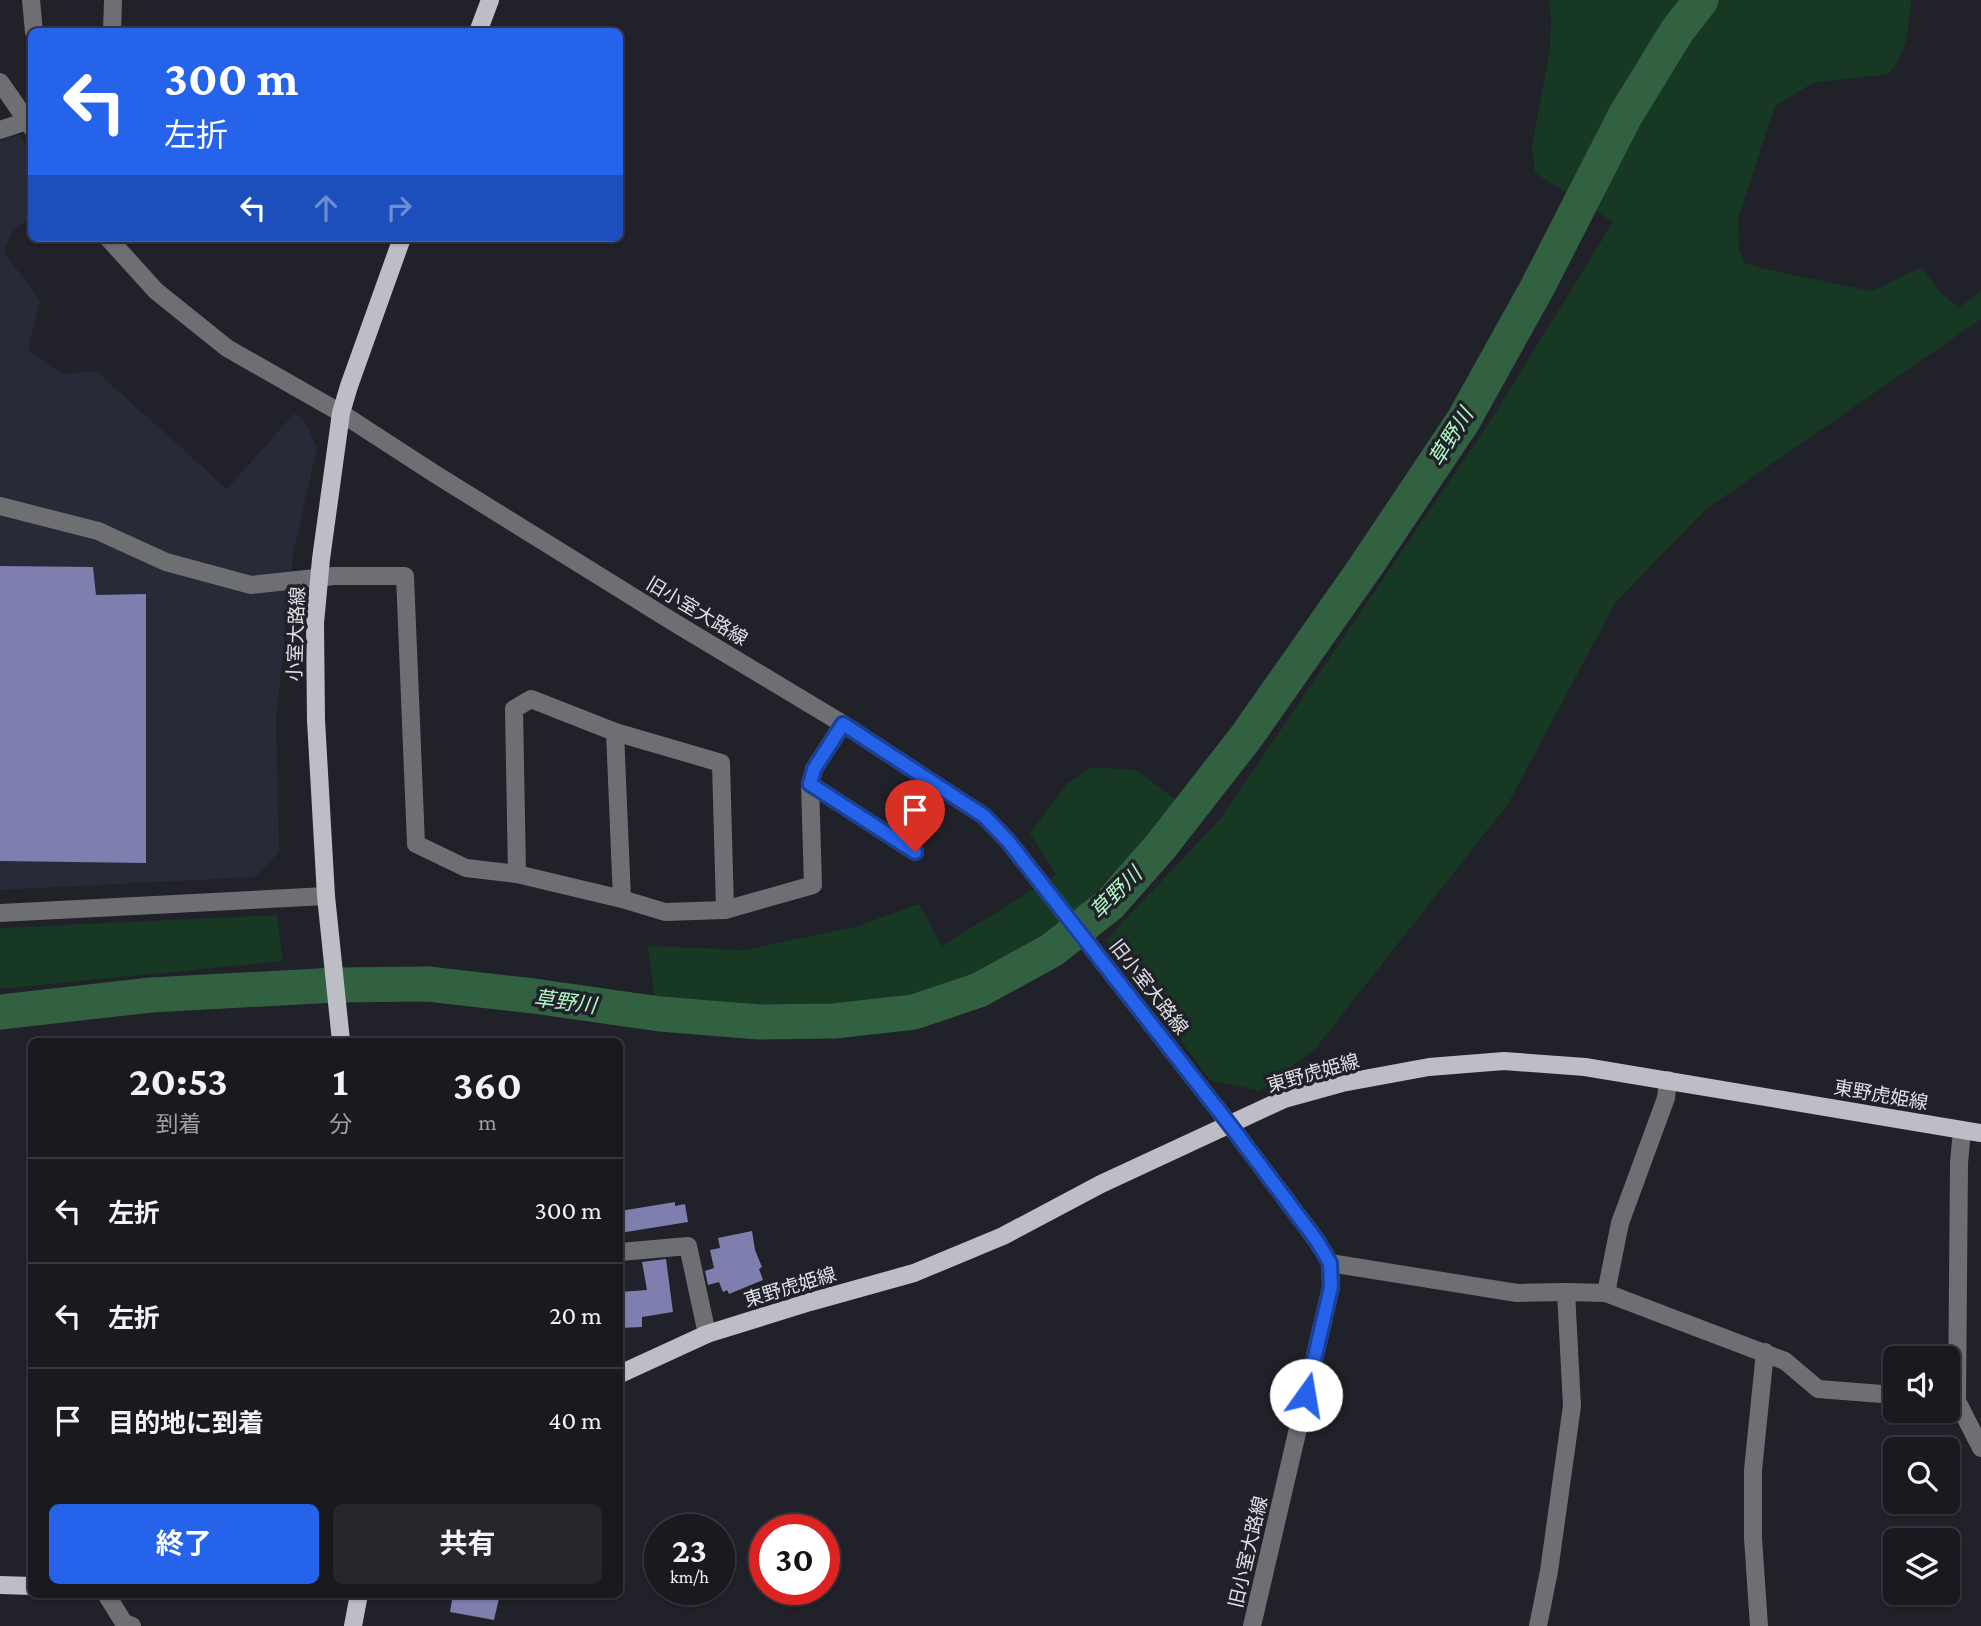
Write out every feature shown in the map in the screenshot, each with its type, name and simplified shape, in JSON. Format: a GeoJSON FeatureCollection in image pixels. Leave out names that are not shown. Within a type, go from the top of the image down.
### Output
{"type":"FeatureCollection","features":[{"type":"Feature","properties":{"kind":"main road"},"geometry":{"type":"LineString","coordinates":[[480,28],[490,0]]}},
{"type":"Feature","properties":{"kind":"main road","name":"小室大路線"},"geometry":{"type":"LineString","coordinates":[[341,1038],[327,900],[316,720],[315,623],[318,578],[341,413],[401,242]]}},
{"type":"Feature","properties":{"kind":"main road","name":"東野虎姫線"},"geometry":{"type":"LineString","coordinates":[[623,1373],[707,1334],[810,1301],[915,1273],[1003,1236],[1101,1184],[1284,1099],[1342,1083],[1429,1067],[1504,1061],[1585,1068],[1981,1133]]}},
{"type":"Feature","properties":{"kind":"main road"},"geometry":{"type":"LineString","coordinates":[[0,1585],[28,1586]]}},
{"type":"Feature","properties":{"kind":"main road"},"geometry":{"type":"LineString","coordinates":[[353,1626],[358,1598]]}},
{"type":"Feature","properties":{"kind":"street"},"geometry":{"type":"LineString","coordinates":[[31,0],[34,28]]}},
{"type":"Feature","properties":{"kind":"street"},"geometry":{"type":"LineString","coordinates":[[112,28],[113,0]]}},
{"type":"Feature","properties":{"kind":"street"},"geometry":{"type":"LineString","coordinates":[[0,82],[28,119]]}},
{"type":"Feature","properties":{"kind":"street"},"geometry":{"type":"LineString","coordinates":[[0,130],[28,123]]}},
{"type":"Feature","properties":{"kind":"street","name":"旧小室大路線"},"geometry":{"type":"LineString","coordinates":[[112,242],[156,291],[228,348],[341,413],[675,623],[843,724],[984,816],[1008,841],[1230,1125],[1317,1241],[1330,1263],[1331,1287],[1252,1626]]}},
{"type":"Feature","properties":{"kind":"street"},"geometry":{"type":"LineString","coordinates":[[0,506],[98,531],[166,562],[251,585],[334,576],[405,576],[416,844],[466,868],[517,874],[665,912],[725,910],[813,885],[810,784],[814,769],[843,724]]}},
{"type":"Feature","properties":{"kind":"street"},"geometry":{"type":"LineString","coordinates":[[517,874],[514,709],[531,699],[615,732],[721,763],[725,910]]}},
{"type":"Feature","properties":{"kind":"street"},"geometry":{"type":"LineString","coordinates":[[615,732],[622,899]]}},
{"type":"Feature","properties":{"kind":"street"},"geometry":{"type":"LineString","coordinates":[[810,784],[915,852]]}},
{"type":"Feature","properties":{"kind":"street"},"geometry":{"type":"LineString","coordinates":[[0,913],[327,900]]}},
{"type":"Feature","properties":{"kind":"street"},"geometry":{"type":"LineString","coordinates":[[1606,1293],[1620,1223],[1666,1098],[1668,1080]]}},
{"type":"Feature","properties":{"kind":"street"},"geometry":{"type":"LineString","coordinates":[[1954,1346],[1962,1130]]}},
{"type":"Feature","properties":{"kind":"street"},"geometry":{"type":"LineString","coordinates":[[623,1251],[688,1246],[707,1334]]}},
{"type":"Feature","properties":{"kind":"street"},"geometry":{"type":"LineString","coordinates":[[1330,1263],[1517,1293],[1606,1293],[1785,1361],[1818,1389],[1883,1394]]}},
{"type":"Feature","properties":{"kind":"street"},"geometry":{"type":"LineString","coordinates":[[1538,1626],[1549,1572],[1572,1406],[1566,1292]]}},
{"type":"Feature","properties":{"kind":"street"},"geometry":{"type":"LineString","coordinates":[[1759,1626],[1753,1538],[1753,1470],[1765,1352]]}},
{"type":"Feature","properties":{"kind":"street"},"geometry":{"type":"LineString","coordinates":[[1960,1413],[1981,1448]]}},
{"type":"Feature","properties":{"kind":"street"},"geometry":{"type":"LineString","coordinates":[[108,1598],[124,1623],[132,1626]]}},
{"type":"Feature","properties":{"kind":"shaded area"},"geometry":{"type":"Polygon","coordinates":[[[19,134],[28,148],[28,219],[12,232],[4,252],[40,301],[28,349],[60,373],[97,372],[227,489],[294,414],[303,418],[317,448],[293,554],[276,720],[279,852],[255,877],[0,890],[0,141],[19,134]]]}},
{"type":"Feature","properties":{"kind":"green space"},"geometry":{"type":"Polygon","coordinates":[[[1549,0],[1911,0],[1903,48],[1889,74],[1813,83],[1775,106],[1738,219],[1739,249],[1745,263],[1760,268],[1872,291],[1921,267],[1943,295],[1959,308],[1981,291],[1981,319],[1705,510],[1615,603],[1508,804],[1315,1049],[1260,1091],[1210,1080],[1106,940],[1221,818],[1489,423],[1613,222],[1535,173],[1532,146],[1550,49],[1549,0]]]}},
{"type":"Feature","properties":{"kind":"green space"},"geometry":{"type":"Polygon","coordinates":[[[1092,767],[1136,770],[1184,806],[1042,943],[932,997],[816,1012],[656,1009],[648,946],[744,950],[855,927],[919,904],[942,946],[1056,875],[1030,833],[1067,784],[1092,767]]]}},
{"type":"Feature","properties":{"kind":"green space"},"geometry":{"type":"Polygon","coordinates":[[[277,915],[283,961],[0,989],[0,928],[277,915]]]}},
{"type":"Feature","properties":{"kind":"building"},"geometry":{"type":"Polygon","coordinates":[[[0,566],[93,567],[96,595],[146,594],[146,863],[0,861],[0,566]]]}},
{"type":"Feature","properties":{"kind":"building"},"geometry":{"type":"Polygon","coordinates":[[[675,1202],[675,1206],[685,1204],[688,1222],[623,1233],[623,1211],[675,1202]]]}},
{"type":"Feature","properties":{"kind":"building"},"geometry":{"type":"Polygon","coordinates":[[[752,1231],[763,1280],[729,1294],[727,1290],[723,1292],[719,1282],[708,1285],[705,1271],[714,1268],[710,1250],[720,1248],[718,1238],[752,1231]]]}},
{"type":"Feature","properties":{"kind":"building"},"geometry":{"type":"Polygon","coordinates":[[[666,1259],[673,1312],[642,1317],[642,1327],[623,1328],[623,1292],[647,1290],[642,1262],[666,1259]]]}},
{"type":"Feature","properties":{"kind":"building"},"geometry":{"type":"Polygon","coordinates":[[[452,1598],[499,1598],[494,1620],[450,1612],[452,1598]]]}},
{"type":"Feature","properties":{"kind":"waterway","name":"草野川"},"geometry":{"type":"LineString","coordinates":[[0,1012],[151,995],[336,985],[428,984],[660,1014],[759,1022],[834,1021],[914,1012],[979,990],[1052,950],[1110,904],[1161,846],[1246,737],[1364,569],[1463,421],[1537,288],[1625,116],[1677,31],[1701,0]]}},
{"type":"Feature","properties":{"kind":"route"},"geometry":{"type":"LineString","coordinates":[[915,852],[810,784],[814,769],[843,724],[984,816],[1008,841],[1317,1241],[1330,1263],[1331,1287],[1306,1395]]}}]}
